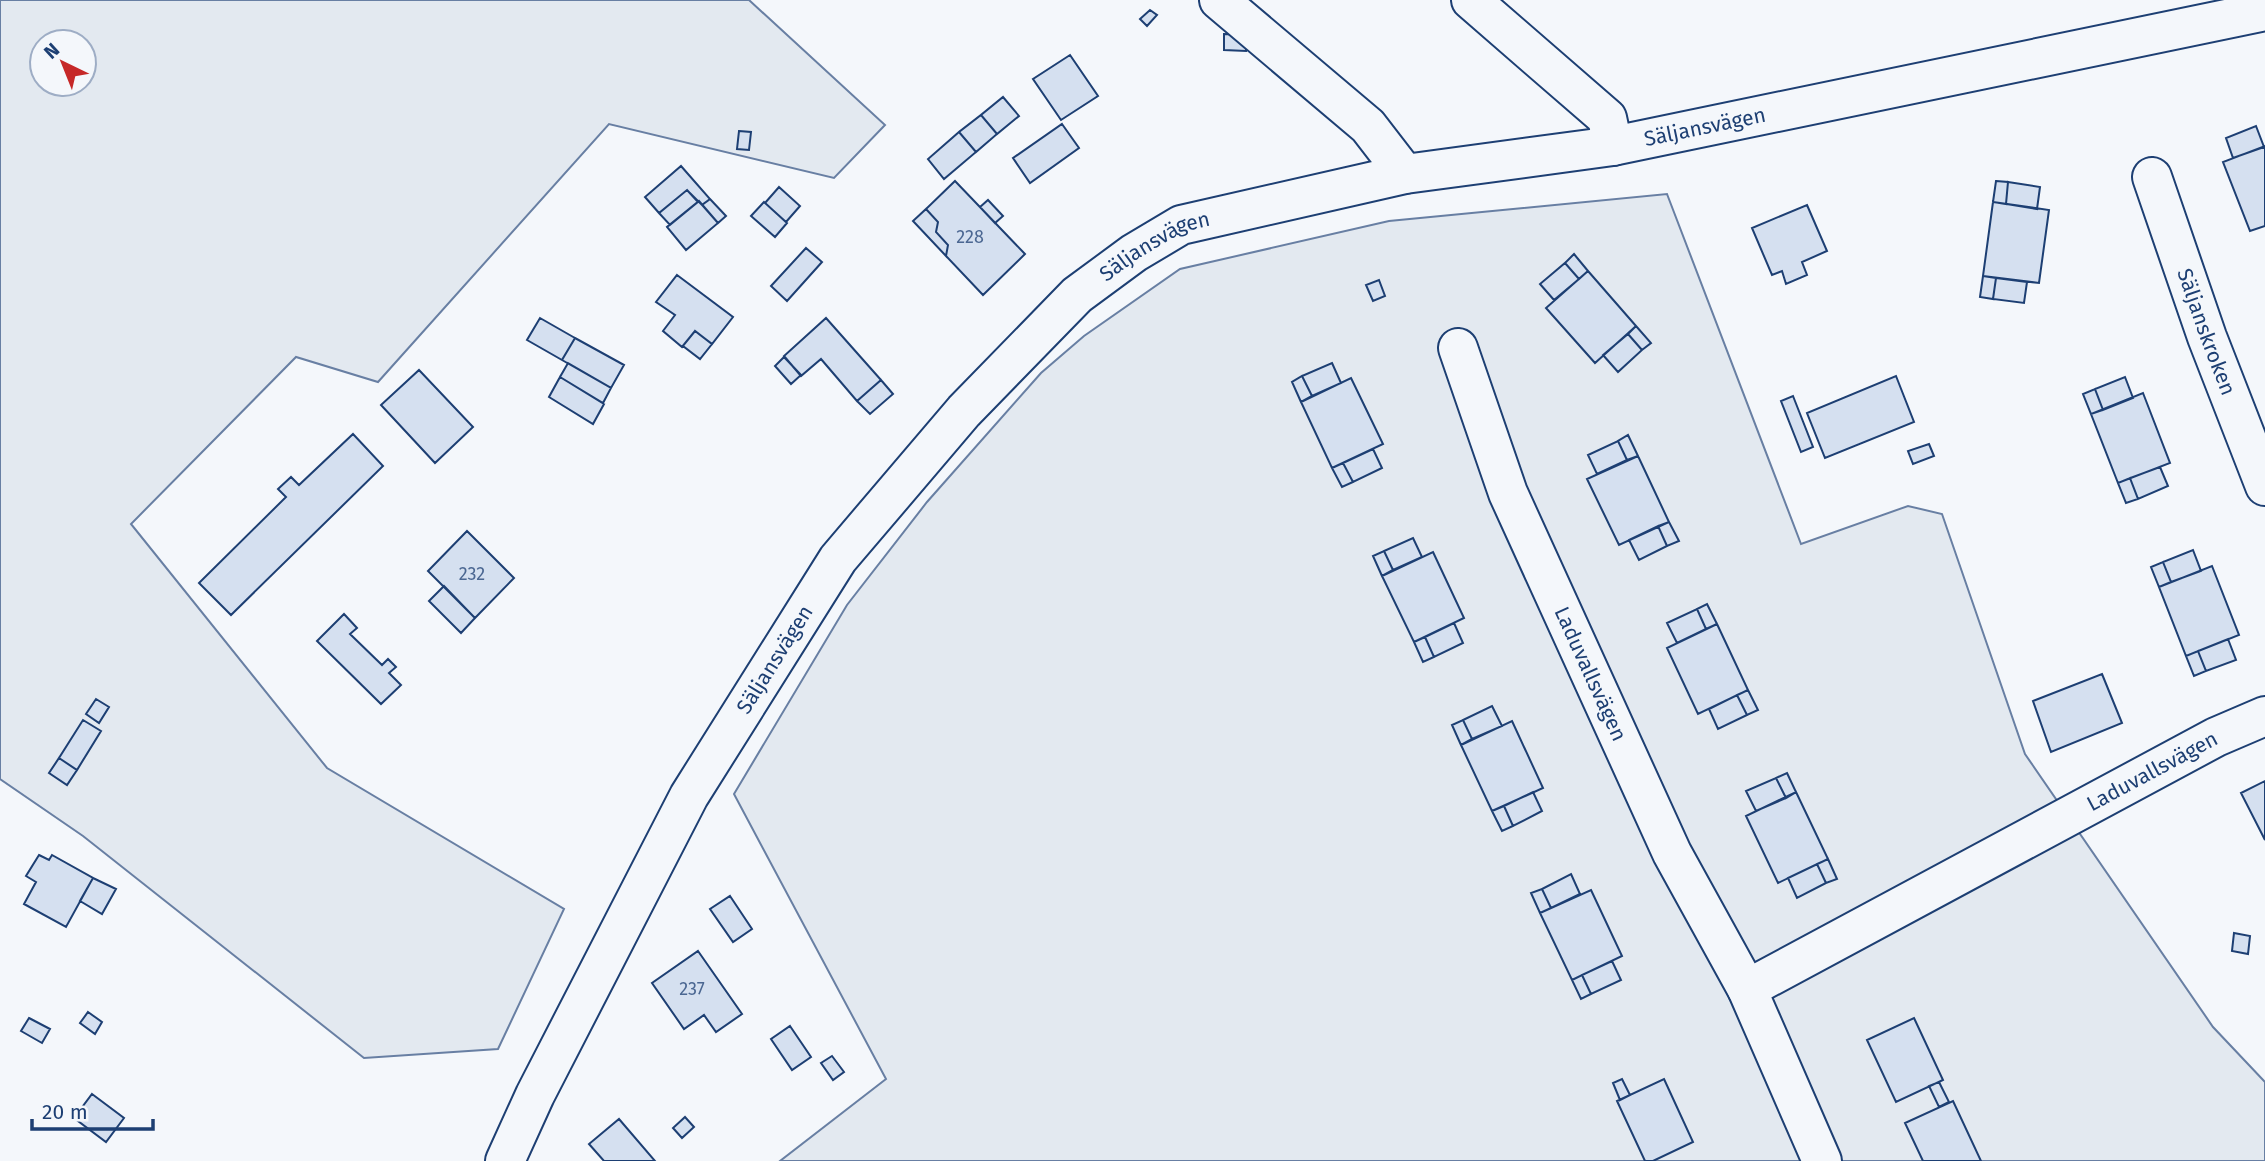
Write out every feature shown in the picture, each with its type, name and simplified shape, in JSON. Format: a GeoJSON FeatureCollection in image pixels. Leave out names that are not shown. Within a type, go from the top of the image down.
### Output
{"type":"FeatureCollection","features":[{"type":"Feature","properties":{"kind":"street"},"geometry":{"type":"LineString","coordinates":[[1219,0],[1368,126],[1405,174]]}},
{"type":"Feature","properties":{"kind":"street"},"geometry":{"type":"LineString","coordinates":[[1471,0],[1607,118],[1613,146]]}},
{"type":"Feature","properties":{"kind":"street","name":"Säljansvägen"},"geometry":{"type":"LineString","coordinates":[[505,1161],[535,1095],[689,796],[838,559],[964,411],[1077,295],[1134,253],[1181,225],[1405,174],[1613,146],[2265,11]]}},
{"type":"Feature","properties":{"kind":"street","name":"Säljanskroken"},"geometry":{"type":"LineString","coordinates":[[2152,177],[2207,337],[2265,486]]}},
{"type":"Feature","properties":{"kind":"street","name":"Laduvallsvägen"},"geometry":{"type":"LineString","coordinates":[[1458,348],[1508,493],[1672,853],[1748,989],[1822,1161]]}},
{"type":"Feature","properties":{"kind":"street","name":"Laduvallsvägen"},"geometry":{"type":"LineString","coordinates":[[1748,989],[2216,737],[2265,716]]}},
{"type":"Feature","properties":{"kind":"shaded area"},"geometry":{"type":"Polygon","coordinates":[[[0,0],[749,0],[885,125],[834,178],[609,124],[378,382],[296,357],[131,524],[327,768],[564,909],[498,1049],[364,1058],[83,836],[0,779],[0,0]]]}},
{"type":"Feature","properties":{"kind":"shaded area"},"geometry":{"type":"Polygon","coordinates":[[[1667,194],[1801,544],[1908,506],[1942,514],[2025,754],[2213,1027],[2265,1082],[2265,1161],[780,1161],[886,1079],[734,794],[847,605],[927,502],[1041,373],[1084,336],[1180,269],[1389,221],[1667,194]]]}},
{"type":"Feature","properties":{"kind":"building"},"geometry":{"type":"Polygon","coordinates":[[[1150,10],[1157,15],[1147,26],[1140,19],[1150,10]]]}},
{"type":"Feature","properties":{"kind":"building"},"geometry":{"type":"Polygon","coordinates":[[[1224,34],[1247,35],[1246,51],[1224,50],[1224,34]]]}},
{"type":"Feature","properties":{"kind":"building"},"geometry":{"type":"Polygon","coordinates":[[[1070,55],[1098,96],[1061,120],[1033,79],[1070,55]]]}},
{"type":"Feature","properties":{"kind":"building"},"geometry":{"type":"Polygon","coordinates":[[[1003,97],[1019,116],[997,134],[981,115],[1003,97]]]}},
{"type":"Feature","properties":{"kind":"building"},"geometry":{"type":"Polygon","coordinates":[[[981,115],[997,134],[976,152],[959,132],[981,115]]]}},
{"type":"Feature","properties":{"kind":"building"},"geometry":{"type":"Polygon","coordinates":[[[1062,124],[1079,148],[1030,183],[1013,158],[1062,124]]]}},
{"type":"Feature","properties":{"kind":"building"},"geometry":{"type":"Polygon","coordinates":[[[2256,126],[2264,147],[2233,158],[2226,138],[2256,126]]]}},
{"type":"Feature","properties":{"kind":"building"},"geometry":{"type":"Polygon","coordinates":[[[739,131],[751,132],[749,150],[737,149],[739,131]]]}},
{"type":"Feature","properties":{"kind":"building"},"geometry":{"type":"Polygon","coordinates":[[[959,132],[976,152],[944,179],[928,159],[959,132]]]}},
{"type":"Feature","properties":{"kind":"building"},"geometry":{"type":"Polygon","coordinates":[[[2265,146],[2265,226],[2250,231],[2223,162],[2265,146]]]}},
{"type":"Feature","properties":{"kind":"building"},"geometry":{"type":"Polygon","coordinates":[[[681,166],[710,199],[702,205],[687,190],[659,213],[645,197],[681,166]]]}},
{"type":"Feature","properties":{"kind":"building"},"geometry":{"type":"Polygon","coordinates":[[[955,181],[1025,254],[983,295],[946,256],[948,245],[936,232],[938,222],[926,209],[955,181]]]}},
{"type":"Feature","properties":{"kind":"building"},"geometry":{"type":"Polygon","coordinates":[[[1996,181],[2008,182],[2006,204],[1993,202],[1996,181]]]}},
{"type":"Feature","properties":{"kind":"building"},"geometry":{"type":"Polygon","coordinates":[[[2008,182],[2040,187],[2037,209],[2006,204],[2008,182]]]}},
{"type":"Feature","properties":{"kind":"building"},"geometry":{"type":"Polygon","coordinates":[[[779,187],[800,206],[786,222],[765,203],[779,187]]]}},
{"type":"Feature","properties":{"kind":"building"},"geometry":{"type":"Polygon","coordinates":[[[687,190],[698,202],[670,225],[659,213],[687,190]]]}},
{"type":"Feature","properties":{"kind":"building"},"geometry":{"type":"Polygon","coordinates":[[[710,199],[726,216],[718,223],[702,205],[710,199]]]}},
{"type":"Feature","properties":{"kind":"building"},"geometry":{"type":"Polygon","coordinates":[[[988,200],[1003,216],[995,223],[980,207],[988,200]]]}},
{"type":"Feature","properties":{"kind":"building"},"geometry":{"type":"Polygon","coordinates":[[[699,201],[718,223],[686,250],[667,227],[699,201]]]}},
{"type":"Feature","properties":{"kind":"building"},"geometry":{"type":"Polygon","coordinates":[[[764,202],[787,223],[775,237],[751,216],[764,202]]]}},
{"type":"Feature","properties":{"kind":"building"},"geometry":{"type":"Polygon","coordinates":[[[1993,202],[2049,210],[2039,283],[1983,276],[1993,202]]]}},
{"type":"Feature","properties":{"kind":"building"},"geometry":{"type":"Polygon","coordinates":[[[1807,205],[1827,251],[1802,262],[1807,275],[1786,284],[1782,271],[1772,275],[1752,228],[1807,205]]]}},
{"type":"Feature","properties":{"kind":"building"},"geometry":{"type":"Polygon","coordinates":[[[926,209],[938,222],[936,232],[948,245],[946,256],[913,221],[926,209]]]}},
{"type":"Feature","properties":{"kind":"building"},"geometry":{"type":"Polygon","coordinates":[[[806,248],[822,262],[787,301],[771,286],[806,248]]]}},
{"type":"Feature","properties":{"kind":"building"},"geometry":{"type":"Polygon","coordinates":[[[1574,254],[1588,271],[1579,279],[1565,263],[1574,254]]]}},
{"type":"Feature","properties":{"kind":"building"},"geometry":{"type":"Polygon","coordinates":[[[1565,263],[1579,279],[1554,300],[1540,284],[1565,263]]]}},
{"type":"Feature","properties":{"kind":"building"},"geometry":{"type":"Polygon","coordinates":[[[1588,271],[1636,326],[1595,363],[1546,308],[1588,271]]]}},
{"type":"Feature","properties":{"kind":"building"},"geometry":{"type":"Polygon","coordinates":[[[677,275],[733,317],[712,344],[695,331],[682,347],[663,331],[675,315],[656,302],[677,275]]]}},
{"type":"Feature","properties":{"kind":"building"},"geometry":{"type":"Polygon","coordinates":[[[1983,276],[1996,278],[1993,299],[1980,297],[1983,276]]]}},
{"type":"Feature","properties":{"kind":"building"},"geometry":{"type":"Polygon","coordinates":[[[1996,278],[2027,282],[2024,303],[1993,299],[1996,278]]]}},
{"type":"Feature","properties":{"kind":"building"},"geometry":{"type":"Polygon","coordinates":[[[1379,280],[1385,296],[1373,301],[1366,285],[1379,280]]]}},
{"type":"Feature","properties":{"kind":"building"},"geometry":{"type":"Polygon","coordinates":[[[540,318],[575,338],[562,360],[527,340],[540,318]]]}},
{"type":"Feature","properties":{"kind":"building"},"geometry":{"type":"Polygon","coordinates":[[[826,318],[881,380],[857,401],[821,359],[801,376],[784,356],[826,318]]]}},
{"type":"Feature","properties":{"kind":"building"},"geometry":{"type":"Polygon","coordinates":[[[1636,326],[1651,343],[1642,350],[1628,334],[1636,326]]]}},
{"type":"Feature","properties":{"kind":"building"},"geometry":{"type":"Polygon","coordinates":[[[695,331],[712,344],[700,359],[683,346],[695,331]]]}},
{"type":"Feature","properties":{"kind":"building"},"geometry":{"type":"Polygon","coordinates":[[[1628,334],[1642,350],[1618,372],[1603,355],[1628,334]]]}},
{"type":"Feature","properties":{"kind":"building"},"geometry":{"type":"Polygon","coordinates":[[[575,338],[624,365],[611,388],[562,360],[575,338]]]}},
{"type":"Feature","properties":{"kind":"building"},"geometry":{"type":"Polygon","coordinates":[[[784,357],[801,375],[791,384],[775,366],[784,357]]]}},
{"type":"Feature","properties":{"kind":"building"},"geometry":{"type":"Polygon","coordinates":[[[568,363],[611,388],[603,403],[560,377],[568,363]]]}},
{"type":"Feature","properties":{"kind":"building"},"geometry":{"type":"Polygon","coordinates":[[[1332,363],[1341,383],[1312,396],[1302,376],[1332,363]]]}},
{"type":"Feature","properties":{"kind":"building"},"geometry":{"type":"Polygon","coordinates":[[[419,370],[473,427],[435,463],[381,405],[419,370]]]}},
{"type":"Feature","properties":{"kind":"building"},"geometry":{"type":"Polygon","coordinates":[[[1302,376],[1312,396],[1301,402],[1292,382],[1302,376]]]}},
{"type":"Feature","properties":{"kind":"building"},"geometry":{"type":"Polygon","coordinates":[[[1896,376],[1914,422],[1825,458],[1807,413],[1896,376]]]}},
{"type":"Feature","properties":{"kind":"building"},"geometry":{"type":"Polygon","coordinates":[[[560,377],[604,404],[593,424],[549,397],[560,377]]]}},
{"type":"Feature","properties":{"kind":"building"},"geometry":{"type":"Polygon","coordinates":[[[2125,377],[2133,398],[2103,410],[2095,389],[2125,377]]]}},
{"type":"Feature","properties":{"kind":"building"},"geometry":{"type":"Polygon","coordinates":[[[1351,378],[1383,444],[1332,468],[1301,402],[1351,378]]]}},
{"type":"Feature","properties":{"kind":"building"},"geometry":{"type":"Polygon","coordinates":[[[881,380],[893,394],[870,414],[857,401],[881,380]]]}},
{"type":"Feature","properties":{"kind":"building"},"geometry":{"type":"Polygon","coordinates":[[[2095,389],[2103,410],[2091,414],[2083,394],[2095,389]]]}},
{"type":"Feature","properties":{"kind":"building"},"geometry":{"type":"Polygon","coordinates":[[[2143,393],[2170,463],[2118,483],[2091,414],[2143,393]]]}},
{"type":"Feature","properties":{"kind":"building"},"geometry":{"type":"Polygon","coordinates":[[[1793,396],[1813,447],[1801,452],[1781,401],[1793,396]]]}},
{"type":"Feature","properties":{"kind":"building"},"geometry":{"type":"Polygon","coordinates":[[[353,434],[383,466],[231,615],[199,583],[286,497],[278,489],[291,477],[299,485],[353,434]]]}},
{"type":"Feature","properties":{"kind":"building"},"geometry":{"type":"Polygon","coordinates":[[[1628,435],[1638,456],[1627,460],[1618,441],[1628,435]]]}},
{"type":"Feature","properties":{"kind":"building"},"geometry":{"type":"Polygon","coordinates":[[[1618,441],[1627,460],[1597,474],[1588,455],[1618,441]]]}},
{"type":"Feature","properties":{"kind":"building"},"geometry":{"type":"Polygon","coordinates":[[[1929,444],[1934,456],[1913,464],[1908,451],[1929,444]]]}},
{"type":"Feature","properties":{"kind":"building"},"geometry":{"type":"Polygon","coordinates":[[[1373,449],[1382,468],[1353,482],[1343,463],[1373,449]]]}},
{"type":"Feature","properties":{"kind":"building"},"geometry":{"type":"Polygon","coordinates":[[[1638,456],[1669,522],[1619,545],[1587,479],[1638,456]]]}},
{"type":"Feature","properties":{"kind":"building"},"geometry":{"type":"Polygon","coordinates":[[[1343,463],[1353,482],[1342,487],[1332,468],[1343,463]]]}},
{"type":"Feature","properties":{"kind":"building"},"geometry":{"type":"Polygon","coordinates":[[[2160,467],[2168,486],[2138,499],[2130,478],[2160,467]]]}},
{"type":"Feature","properties":{"kind":"building"},"geometry":{"type":"Polygon","coordinates":[[[2130,478],[2138,499],[2126,503],[2118,483],[2130,478]]]}},
{"type":"Feature","properties":{"kind":"building"},"geometry":{"type":"Polygon","coordinates":[[[1669,522],[1679,541],[1667,546],[1658,526],[1669,522]]]}},
{"type":"Feature","properties":{"kind":"building"},"geometry":{"type":"Polygon","coordinates":[[[1658,526],[1667,546],[1639,560],[1629,540],[1658,526]]]}},
{"type":"Feature","properties":{"kind":"building"},"geometry":{"type":"Polygon","coordinates":[[[467,531],[514,578],[475,618],[428,571],[467,531]]]}},
{"type":"Feature","properties":{"kind":"building"},"geometry":{"type":"Polygon","coordinates":[[[1413,538],[1422,557],[1393,570],[1384,551],[1413,538]]]}},
{"type":"Feature","properties":{"kind":"building"},"geometry":{"type":"Polygon","coordinates":[[[2193,550],[2201,571],[2171,582],[2163,562],[2193,550]]]}},
{"type":"Feature","properties":{"kind":"building"},"geometry":{"type":"Polygon","coordinates":[[[1384,551],[1393,570],[1382,576],[1373,556],[1384,551]]]}},
{"type":"Feature","properties":{"kind":"building"},"geometry":{"type":"Polygon","coordinates":[[[1433,552],[1464,618],[1414,642],[1382,576],[1433,552]]]}},
{"type":"Feature","properties":{"kind":"building"},"geometry":{"type":"Polygon","coordinates":[[[2163,562],[2171,582],[2159,587],[2151,567],[2163,562]]]}},
{"type":"Feature","properties":{"kind":"building"},"geometry":{"type":"Polygon","coordinates":[[[2212,566],[2239,635],[2186,656],[2159,587],[2212,566]]]}},
{"type":"Feature","properties":{"kind":"building"},"geometry":{"type":"Polygon","coordinates":[[[444,586],[475,618],[461,633],[429,601],[444,586]]]}},
{"type":"Feature","properties":{"kind":"building"},"geometry":{"type":"Polygon","coordinates":[[[1707,604],[1717,624],[1706,629],[1697,609],[1707,604]]]}},
{"type":"Feature","properties":{"kind":"building"},"geometry":{"type":"Polygon","coordinates":[[[1697,609],[1706,629],[1677,643],[1667,623],[1697,609]]]}},
{"type":"Feature","properties":{"kind":"building"},"geometry":{"type":"Polygon","coordinates":[[[344,614],[357,628],[350,634],[382,665],[388,659],[396,667],[389,673],[401,685],[381,704],[317,641],[344,614]]]}},
{"type":"Feature","properties":{"kind":"building"},"geometry":{"type":"Polygon","coordinates":[[[1454,623],[1463,643],[1434,657],[1425,637],[1454,623]]]}},
{"type":"Feature","properties":{"kind":"building"},"geometry":{"type":"Polygon","coordinates":[[[1717,624],[1748,690],[1698,714],[1667,648],[1717,624]]]}},
{"type":"Feature","properties":{"kind":"building"},"geometry":{"type":"Polygon","coordinates":[[[1425,637],[1434,657],[1423,662],[1414,642],[1425,637]]]}},
{"type":"Feature","properties":{"kind":"building"},"geometry":{"type":"Polygon","coordinates":[[[2228,639],[2236,660],[2206,671],[2198,651],[2228,639]]]}},
{"type":"Feature","properties":{"kind":"building"},"geometry":{"type":"Polygon","coordinates":[[[2198,651],[2206,671],[2194,676],[2186,656],[2198,651]]]}},
{"type":"Feature","properties":{"kind":"building"},"geometry":{"type":"Polygon","coordinates":[[[2102,674],[2122,723],[2051,752],[2033,701],[2102,674]]]}},
{"type":"Feature","properties":{"kind":"building"},"geometry":{"type":"Polygon","coordinates":[[[1748,690],[1758,710],[1747,715],[1737,695],[1748,690]]]}},
{"type":"Feature","properties":{"kind":"building"},"geometry":{"type":"Polygon","coordinates":[[[1737,695],[1747,715],[1718,729],[1709,709],[1737,695]]]}},
{"type":"Feature","properties":{"kind":"building"},"geometry":{"type":"Polygon","coordinates":[[[96,699],[109,707],[99,723],[86,714],[96,699]]]}},
{"type":"Feature","properties":{"kind":"building"},"geometry":{"type":"Polygon","coordinates":[[[1492,706],[1502,726],[1472,739],[1463,720],[1492,706]]]}},
{"type":"Feature","properties":{"kind":"building"},"geometry":{"type":"Polygon","coordinates":[[[83,720],[101,731],[77,770],[59,758],[83,720]]]}},
{"type":"Feature","properties":{"kind":"building"},"geometry":{"type":"Polygon","coordinates":[[[1463,720],[1472,739],[1461,745],[1452,725],[1463,720]]]}},
{"type":"Feature","properties":{"kind":"building"},"geometry":{"type":"Polygon","coordinates":[[[1512,721],[1543,788],[1492,811],[1461,745],[1512,721]]]}},
{"type":"Feature","properties":{"kind":"building"},"geometry":{"type":"Polygon","coordinates":[[[59,758],[77,770],[67,785],[49,773],[59,758]]]}},
{"type":"Feature","properties":{"kind":"building"},"geometry":{"type":"Polygon","coordinates":[[[1787,773],[1796,792],[1786,798],[1776,778],[1787,773]]]}},
{"type":"Feature","properties":{"kind":"building"},"geometry":{"type":"Polygon","coordinates":[[[1776,778],[1786,798],[1756,811],[1746,791],[1776,778]]]}},
{"type":"Feature","properties":{"kind":"building"},"geometry":{"type":"Polygon","coordinates":[[[2265,781],[2265,840],[2241,793],[2265,781]]]}},
{"type":"Feature","properties":{"kind":"building"},"geometry":{"type":"Polygon","coordinates":[[[1533,792],[1542,811],[1513,826],[1504,806],[1533,792]]]}},
{"type":"Feature","properties":{"kind":"building"},"geometry":{"type":"Polygon","coordinates":[[[1796,792],[1828,859],[1778,883],[1746,816],[1796,792]]]}},
{"type":"Feature","properties":{"kind":"building"},"geometry":{"type":"Polygon","coordinates":[[[1504,806],[1513,826],[1502,831],[1492,811],[1504,806]]]}},
{"type":"Feature","properties":{"kind":"building"},"geometry":{"type":"Polygon","coordinates":[[[39,855],[49,860],[52,855],[93,878],[66,927],[24,904],[36,882],[26,876],[39,855]]]}},
{"type":"Feature","properties":{"kind":"building"},"geometry":{"type":"Polygon","coordinates":[[[1828,859],[1837,879],[1826,883],[1817,864],[1828,859]]]}},
{"type":"Feature","properties":{"kind":"building"},"geometry":{"type":"Polygon","coordinates":[[[1817,864],[1826,883],[1797,898],[1788,878],[1817,864]]]}},
{"type":"Feature","properties":{"kind":"building"},"geometry":{"type":"Polygon","coordinates":[[[1571,874],[1580,894],[1551,908],[1542,889],[1571,874]]]}},
{"type":"Feature","properties":{"kind":"building"},"geometry":{"type":"Polygon","coordinates":[[[93,878],[116,889],[102,914],[80,901],[93,878]]]}},
{"type":"Feature","properties":{"kind":"building"},"geometry":{"type":"Polygon","coordinates":[[[1542,889],[1551,908],[1540,913],[1531,893],[1542,889]]]}},
{"type":"Feature","properties":{"kind":"building"},"geometry":{"type":"Polygon","coordinates":[[[1591,890],[1622,956],[1572,980],[1540,913],[1591,890]]]}},
{"type":"Feature","properties":{"kind":"building"},"geometry":{"type":"Polygon","coordinates":[[[730,896],[752,929],[733,942],[710,909],[730,896]]]}},
{"type":"Feature","properties":{"kind":"building"},"geometry":{"type":"Polygon","coordinates":[[[2234,933],[2250,936],[2248,954],[2232,951],[2234,933]]]}},
{"type":"Feature","properties":{"kind":"building"},"geometry":{"type":"Polygon","coordinates":[[[698,951],[742,1014],[716,1032],[704,1015],[684,1029],[652,983],[698,951]]]}},
{"type":"Feature","properties":{"kind":"building"},"geometry":{"type":"Polygon","coordinates":[[[1612,961],[1621,980],[1591,994],[1582,975],[1612,961]]]}},
{"type":"Feature","properties":{"kind":"building"},"geometry":{"type":"Polygon","coordinates":[[[1582,975],[1591,994],[1581,999],[1572,980],[1582,975]]]}},
{"type":"Feature","properties":{"kind":"building"},"geometry":{"type":"Polygon","coordinates":[[[88,1012],[102,1022],[95,1034],[80,1023],[88,1012]]]}},
{"type":"Feature","properties":{"kind":"building"},"geometry":{"type":"Polygon","coordinates":[[[29,1018],[50,1029],[42,1043],[21,1031],[29,1018]]]}},
{"type":"Feature","properties":{"kind":"building"},"geometry":{"type":"Polygon","coordinates":[[[1914,1018],[1943,1080],[1896,1102],[1867,1040],[1914,1018]]]}},
{"type":"Feature","properties":{"kind":"building"},"geometry":{"type":"Polygon","coordinates":[[[790,1026],[811,1057],[792,1070],[771,1039],[790,1026]]]}},
{"type":"Feature","properties":{"kind":"building"},"geometry":{"type":"Polygon","coordinates":[[[832,1056],[844,1072],[833,1080],[821,1063],[832,1056]]]}},
{"type":"Feature","properties":{"kind":"building"},"geometry":{"type":"Polygon","coordinates":[[[1622,1079],[1630,1095],[1620,1100],[1613,1083],[1622,1079]]]}},
{"type":"Feature","properties":{"kind":"building"},"geometry":{"type":"Polygon","coordinates":[[[1664,1079],[1693,1142],[1653,1161],[1645,1161],[1617,1101],[1664,1079]]]}},
{"type":"Feature","properties":{"kind":"building"},"geometry":{"type":"Polygon","coordinates":[[[1939,1082],[1949,1102],[1939,1107],[1929,1086],[1939,1082]]]}},
{"type":"Feature","properties":{"kind":"building"},"geometry":{"type":"Polygon","coordinates":[[[92,1094],[124,1118],[106,1142],[74,1118],[92,1094]]]}},
{"type":"Feature","properties":{"kind":"building"},"geometry":{"type":"Polygon","coordinates":[[[1953,1101],[1981,1161],[1923,1161],[1905,1123],[1953,1101]]]}},
{"type":"Feature","properties":{"kind":"building"},"geometry":{"type":"Polygon","coordinates":[[[685,1117],[694,1127],[682,1138],[673,1128],[685,1117]]]}},
{"type":"Feature","properties":{"kind":"building"},"geometry":{"type":"Polygon","coordinates":[[[619,1119],[655,1161],[604,1161],[589,1144],[619,1119]]]}}]}
